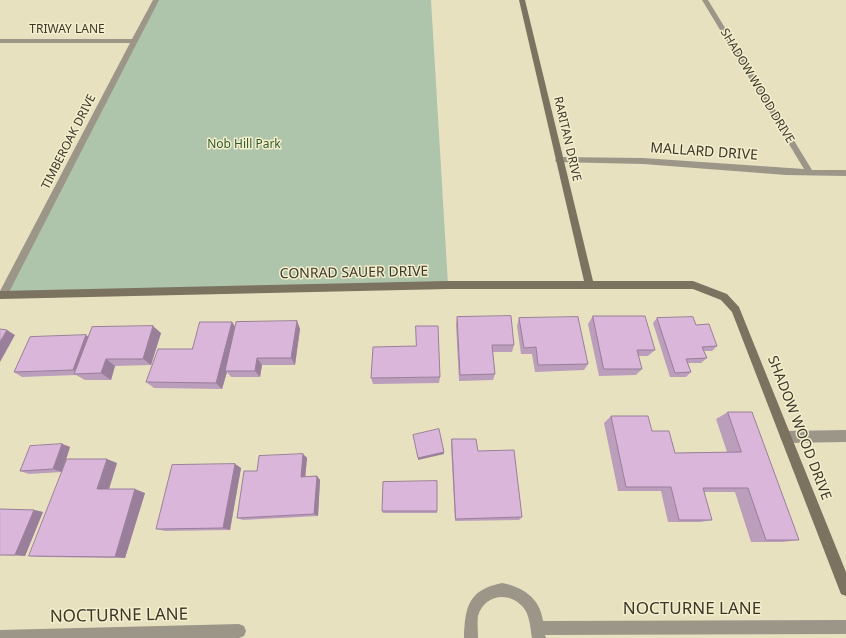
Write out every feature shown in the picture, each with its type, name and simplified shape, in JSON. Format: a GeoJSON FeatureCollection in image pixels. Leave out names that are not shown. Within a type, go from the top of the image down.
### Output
{"type":"FeatureCollection","features":[{"type":"Feature","properties":{"kind":"street","name":"TIMBEROAK DRIVE"},"geometry":{"type":"LineString","coordinates":[[2,295],[156,0]]}},
{"type":"Feature","properties":{"kind":"street","name":"RARITAN DRIVE"},"geometry":{"type":"LineString","coordinates":[[522,0],[589,284]]}},
{"type":"Feature","properties":{"kind":"street","name":"SHADOW WOOD DRIVE"},"geometry":{"type":"LineString","coordinates":[[705,0],[810,173]]}},
{"type":"Feature","properties":{"kind":"street","name":"TRIWAY LANE"},"geometry":{"type":"LineString","coordinates":[[0,41],[135,41]]}},
{"type":"Feature","properties":{"kind":"street","name":"MALLARD DRIVE"},"geometry":{"type":"LineString","coordinates":[[559,160],[643,161],[810,173],[846,173]]}},
{"type":"Feature","properties":{"kind":"street","name":"CONRAD SAUER DRIVE"},"geometry":{"type":"LineString","coordinates":[[2,295],[448,284],[694,284],[708,290]]}},
{"type":"Feature","properties":{"kind":"street","name":"SHADOW WOOD DRIVE"},"geometry":{"type":"LineString","coordinates":[[708,290],[724,297],[736,310],[846,589]]}},
{"type":"Feature","properties":{"kind":"street"},"geometry":{"type":"LineString","coordinates":[[786,437],[846,436]]}},
{"type":"Feature","properties":{"kind":"street","name":"NOCTURNE LANE"},"geometry":{"type":"LineString","coordinates":[[471,638],[470,626],[472,612],[478,601],[486,593],[496,588],[508,589],[519,593],[529,602],[536,614],[539,633],[846,627]]}},
{"type":"Feature","properties":{"kind":"street","name":"NOCTURNE LANE"},"geometry":{"type":"LineString","coordinates":[[0,637],[239,631]]}},
{"type":"Feature","properties":{"kind":"green space","name":"Nob Hill Park"},"geometry":{"type":"Polygon","coordinates":[[[156,0],[431,0],[448,285],[3,295],[156,0]]]}},
{"type":"Feature","properties":{"kind":"building"},"geometry":{"type":"Polygon","coordinates":[[[511,316],[514,345],[492,345],[495,374],[460,375],[457,317],[511,316]]]}},
{"type":"Feature","properties":{"kind":"building"},"geometry":{"type":"Polygon","coordinates":[[[593,316],[645,316],[655,350],[637,350],[642,369],[604,369],[593,316]]]}},
{"type":"Feature","properties":{"kind":"building"},"geometry":{"type":"Polygon","coordinates":[[[578,317],[588,364],[538,365],[536,347],[524,348],[519,318],[578,317]]]}},
{"type":"Feature","properties":{"kind":"building"},"geometry":{"type":"Polygon","coordinates":[[[693,317],[696,325],[709,324],[717,346],[702,347],[707,358],[686,359],[691,372],[675,373],[657,318],[693,317]]]}},
{"type":"Feature","properties":{"kind":"building"},"geometry":{"type":"Polygon","coordinates":[[[297,321],[291,358],[257,358],[255,371],[225,371],[236,322],[297,321]]]}},
{"type":"Feature","properties":{"kind":"building"},"geometry":{"type":"Polygon","coordinates":[[[200,322],[232,322],[216,383],[146,382],[158,349],[192,349],[200,322]]]}},
{"type":"Feature","properties":{"kind":"building"},"geometry":{"type":"Polygon","coordinates":[[[153,326],[143,359],[106,359],[101,373],[74,374],[92,327],[153,326]]]}},
{"type":"Feature","properties":{"kind":"building"},"geometry":{"type":"Polygon","coordinates":[[[416,326],[438,326],[440,377],[371,378],[373,347],[416,346],[416,326]]]}},
{"type":"Feature","properties":{"kind":"building"},"geometry":{"type":"Polygon","coordinates":[[[0,329],[7,330],[0,342],[0,329]]]}},
{"type":"Feature","properties":{"kind":"building"},"geometry":{"type":"Polygon","coordinates":[[[86,335],[73,370],[14,372],[30,337],[86,335]]]}},
{"type":"Feature","properties":{"kind":"building"},"geometry":{"type":"Polygon","coordinates":[[[728,412],[752,412],[799,540],[766,540],[748,488],[703,488],[712,520],[679,520],[671,487],[626,487],[611,416],[648,416],[652,431],[669,431],[675,453],[741,452],[728,412]]]}},
{"type":"Feature","properties":{"kind":"building"},"geometry":{"type":"Polygon","coordinates":[[[439,429],[444,452],[418,458],[413,435],[439,429]]]}},
{"type":"Feature","properties":{"kind":"building"},"geometry":{"type":"Polygon","coordinates":[[[452,439],[476,439],[478,451],[514,450],[522,517],[456,519],[452,439]]]}},
{"type":"Feature","properties":{"kind":"building"},"geometry":{"type":"Polygon","coordinates":[[[62,444],[53,469],[20,471],[30,446],[62,444]]]}},
{"type":"Feature","properties":{"kind":"building"},"geometry":{"type":"Polygon","coordinates":[[[303,454],[301,477],[317,476],[314,514],[237,518],[244,471],[257,471],[259,456],[303,454]]]}},
{"type":"Feature","properties":{"kind":"building"},"geometry":{"type":"Polygon","coordinates":[[[67,459],[107,459],[97,489],[135,489],[115,557],[29,556],[67,459]]]}},
{"type":"Feature","properties":{"kind":"building"},"geometry":{"type":"Polygon","coordinates":[[[235,464],[223,528],[156,529],[172,465],[235,464]]]}},
{"type":"Feature","properties":{"kind":"building"},"geometry":{"type":"Polygon","coordinates":[[[437,481],[437,511],[382,511],[383,482],[437,481]]]}},
{"type":"Feature","properties":{"kind":"building"},"geometry":{"type":"Polygon","coordinates":[[[0,509],[34,510],[15,555],[0,555],[0,509]]]}}]}
